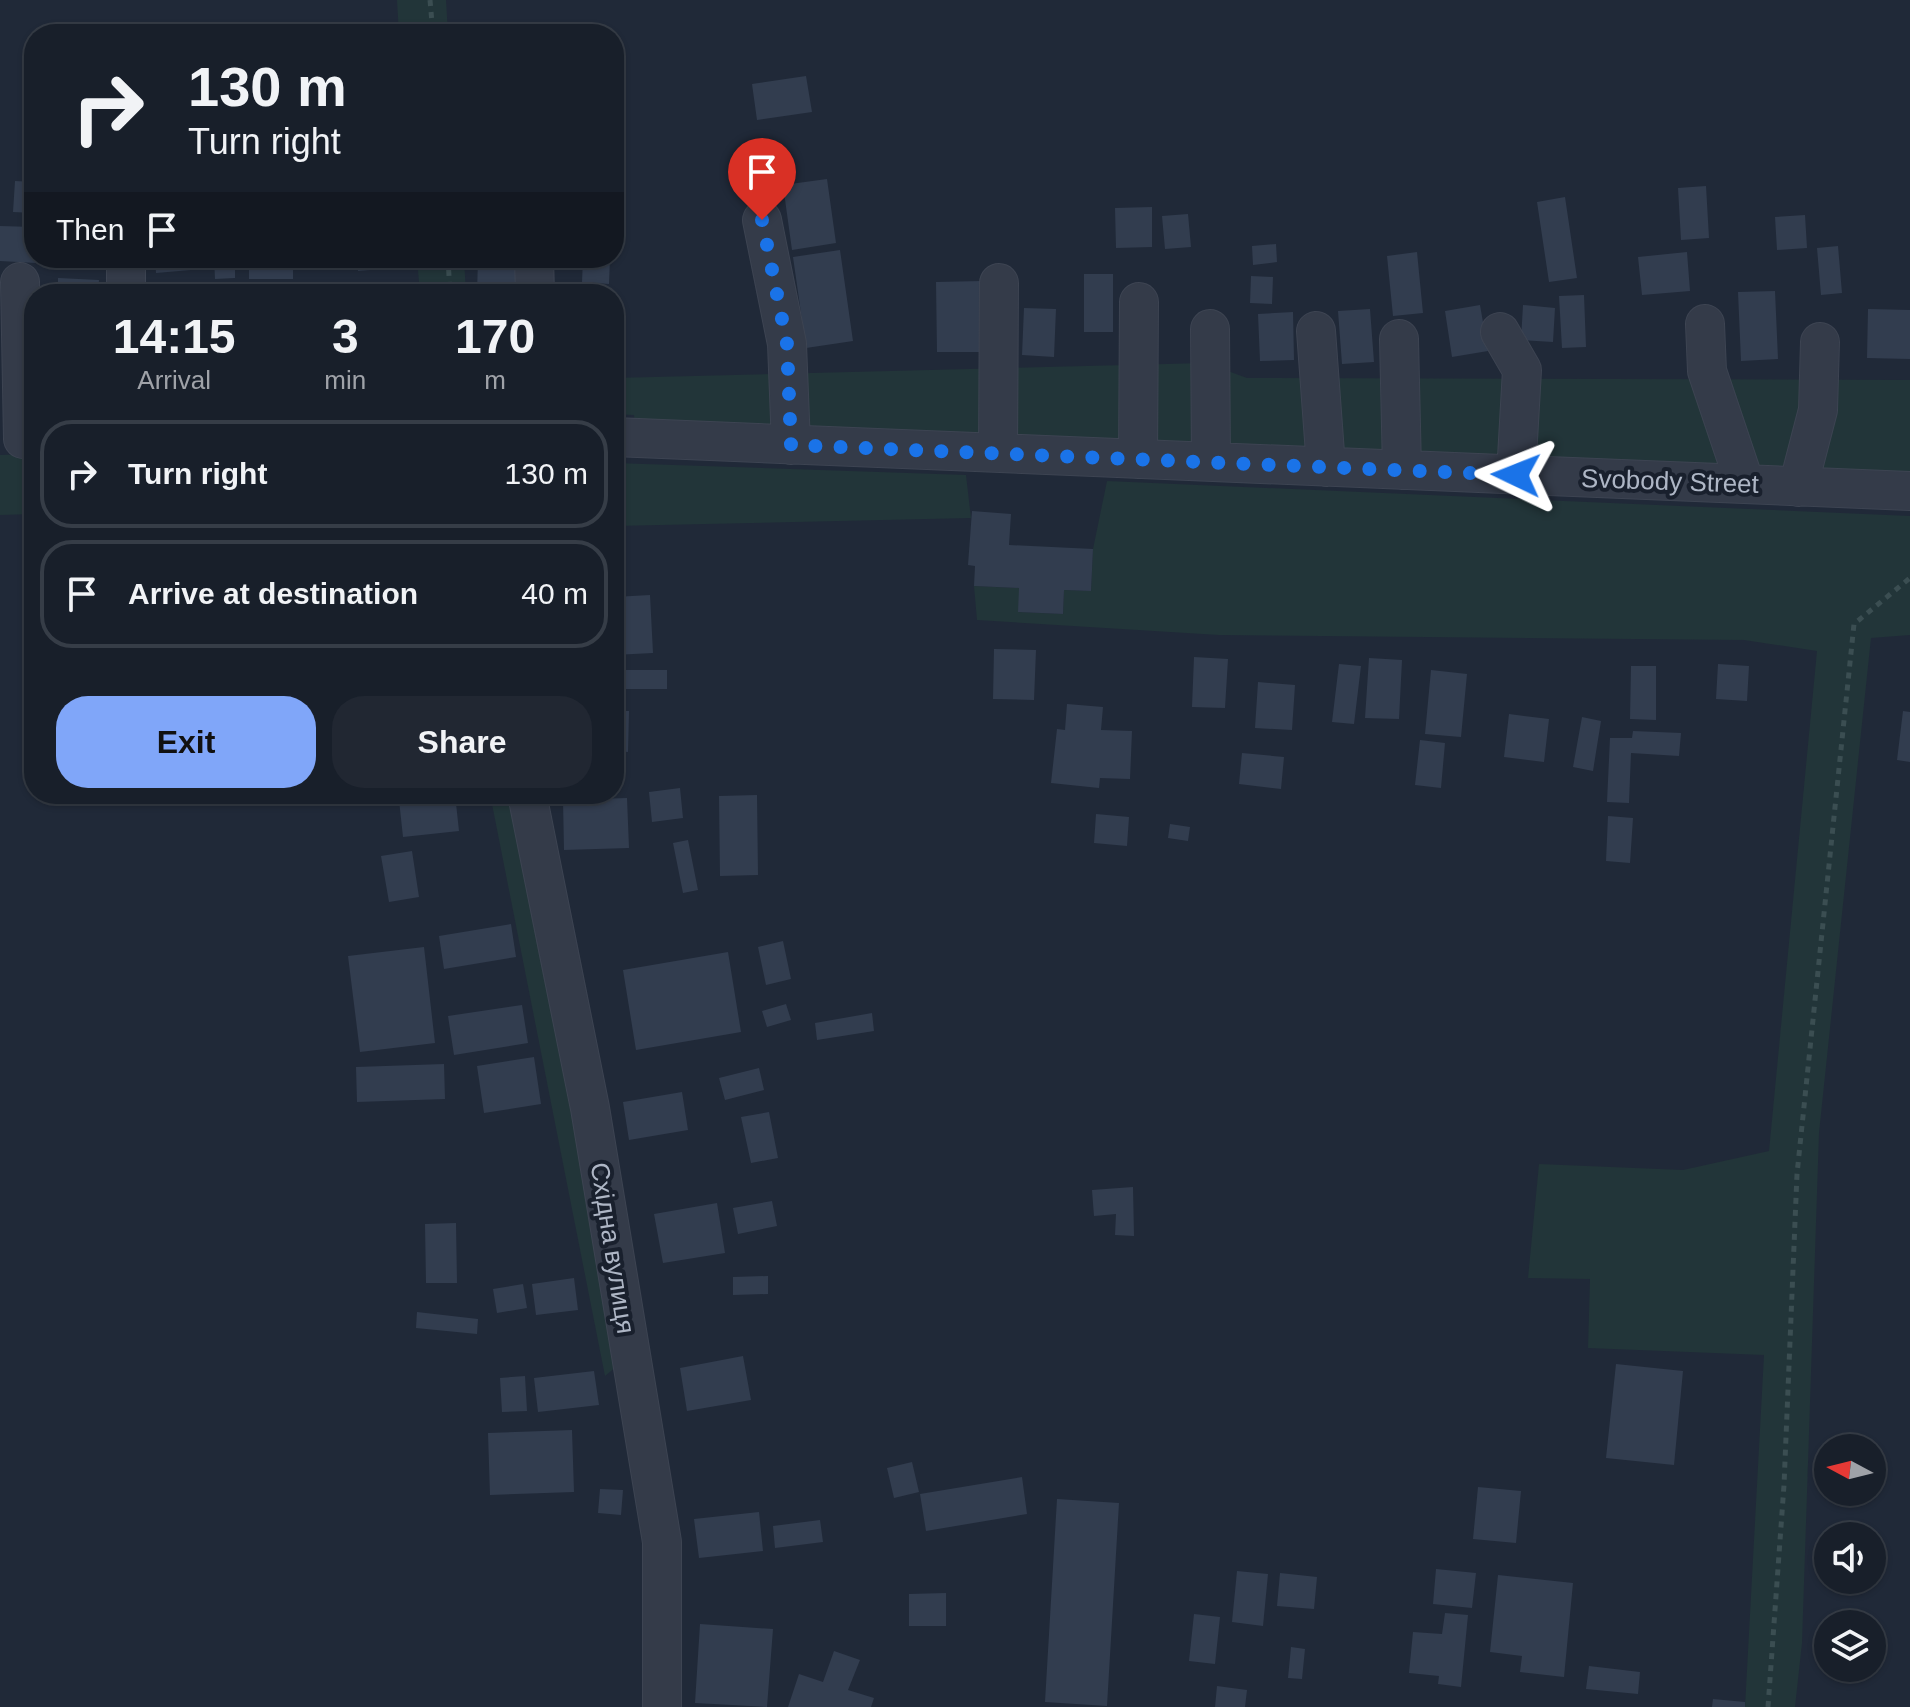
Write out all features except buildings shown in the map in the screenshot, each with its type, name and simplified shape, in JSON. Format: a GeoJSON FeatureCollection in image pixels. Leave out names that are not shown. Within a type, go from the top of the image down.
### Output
{"type":"FeatureCollection","features":[{"type":"Feature","properties":{"kind":"street"},"geometry":{"type":"LineString","coordinates":[[762,220],[787,344],[791,445]]}},
{"type":"Feature","properties":{"kind":"street"},"geometry":{"type":"LineString","coordinates":[[19,439],[20,282]]}},
{"type":"Feature","properties":{"kind":"street"},"geometry":{"type":"LineString","coordinates":[[998,453],[999,283]]}},
{"type":"Feature","properties":{"kind":"street"},"geometry":{"type":"LineString","coordinates":[[1138,459],[1139,302]]}},
{"type":"Feature","properties":{"kind":"street"},"geometry":{"type":"LineString","coordinates":[[1705,324],[1707,371],[1745,484]]}},
{"type":"Feature","properties":{"kind":"street"},"geometry":{"type":"LineString","coordinates":[[1210,329],[1211,462]]}},
{"type":"Feature","properties":{"kind":"street"},"geometry":{"type":"LineString","coordinates":[[1316,331],[1326,467]]}},
{"type":"Feature","properties":{"kind":"street"},"geometry":{"type":"LineString","coordinates":[[1500,332],[1522,370],[1516,475]]}},
{"type":"Feature","properties":{"kind":"street"},"geometry":{"type":"LineString","coordinates":[[1399,339],[1402,470]]}},
{"type":"Feature","properties":{"kind":"street"},"geometry":{"type":"LineString","coordinates":[[1798,487],[1818,410],[1820,342]]}},
{"type":"Feature","properties":{"kind":"street","name":"Svobody Street"},"geometry":{"type":"LineString","coordinates":[[624,437],[1910,491]]}},
{"type":"Feature","properties":{"kind":"street","name":"Східна вулиця"},"geometry":{"type":"LineString","coordinates":[[529,804],[590,1108],[662,1542],[662,1707]]}},
{"type":"Feature","properties":{"kind":"path"},"geometry":{"type":"LineString","coordinates":[[430,0],[432,24]]}},
{"type":"Feature","properties":{"kind":"path"},"geometry":{"type":"LineString","coordinates":[[1768,1707],[1784,1485],[1797,1174],[1854,624],[1910,578]]}},
{"type":"Feature","properties":{"kind":"green space"},"geometry":{"type":"Polygon","coordinates":[[[397,0],[446,0],[447,24],[398,24],[397,0]]]}},
{"type":"Feature","properties":{"kind":"green space"},"geometry":{"type":"Polygon","coordinates":[[[418,268],[465,268],[465,284],[419,284],[418,268]]]}},
{"type":"Feature","properties":{"kind":"green space"},"geometry":{"type":"Polygon","coordinates":[[[1206,363],[1247,378],[1910,380],[1910,479],[635,424],[634,415],[624,414],[624,378],[1206,363]]]}},
{"type":"Feature","properties":{"kind":"green space"},"geometry":{"type":"Polygon","coordinates":[[[24,454],[24,514],[0,515],[0,455],[24,454]]]}},
{"type":"Feature","properties":{"kind":"green space"},"geometry":{"type":"Polygon","coordinates":[[[624,463],[966,475],[971,518],[624,526],[624,463]]]}},
{"type":"Feature","properties":{"kind":"green space"},"geometry":{"type":"Polygon","coordinates":[[[1107,481],[1910,516],[1910,635],[1871,638],[1819,1133],[1802,1643],[1795,1707],[1745,1707],[1764,1355],[1588,1348],[1590,1279],[1528,1278],[1539,1164],[1683,1170],[1769,1151],[1817,651],[1744,640],[1219,635],[977,620],[974,586],[1019,588],[1019,612],[1063,614],[1064,590],[1091,591],[1093,549],[1107,481]]]}},
{"type":"Feature","properties":{"kind":"green space"},"geometry":{"type":"Polygon","coordinates":[[[492,804],[512,804],[623,1361],[605,1376],[492,804]]]}},
{"type":"Feature","properties":{"kind":"route"},"geometry":{"type":"LineString","coordinates":[[762,220],[787,344],[791,445],[1516,475]]}}]}
